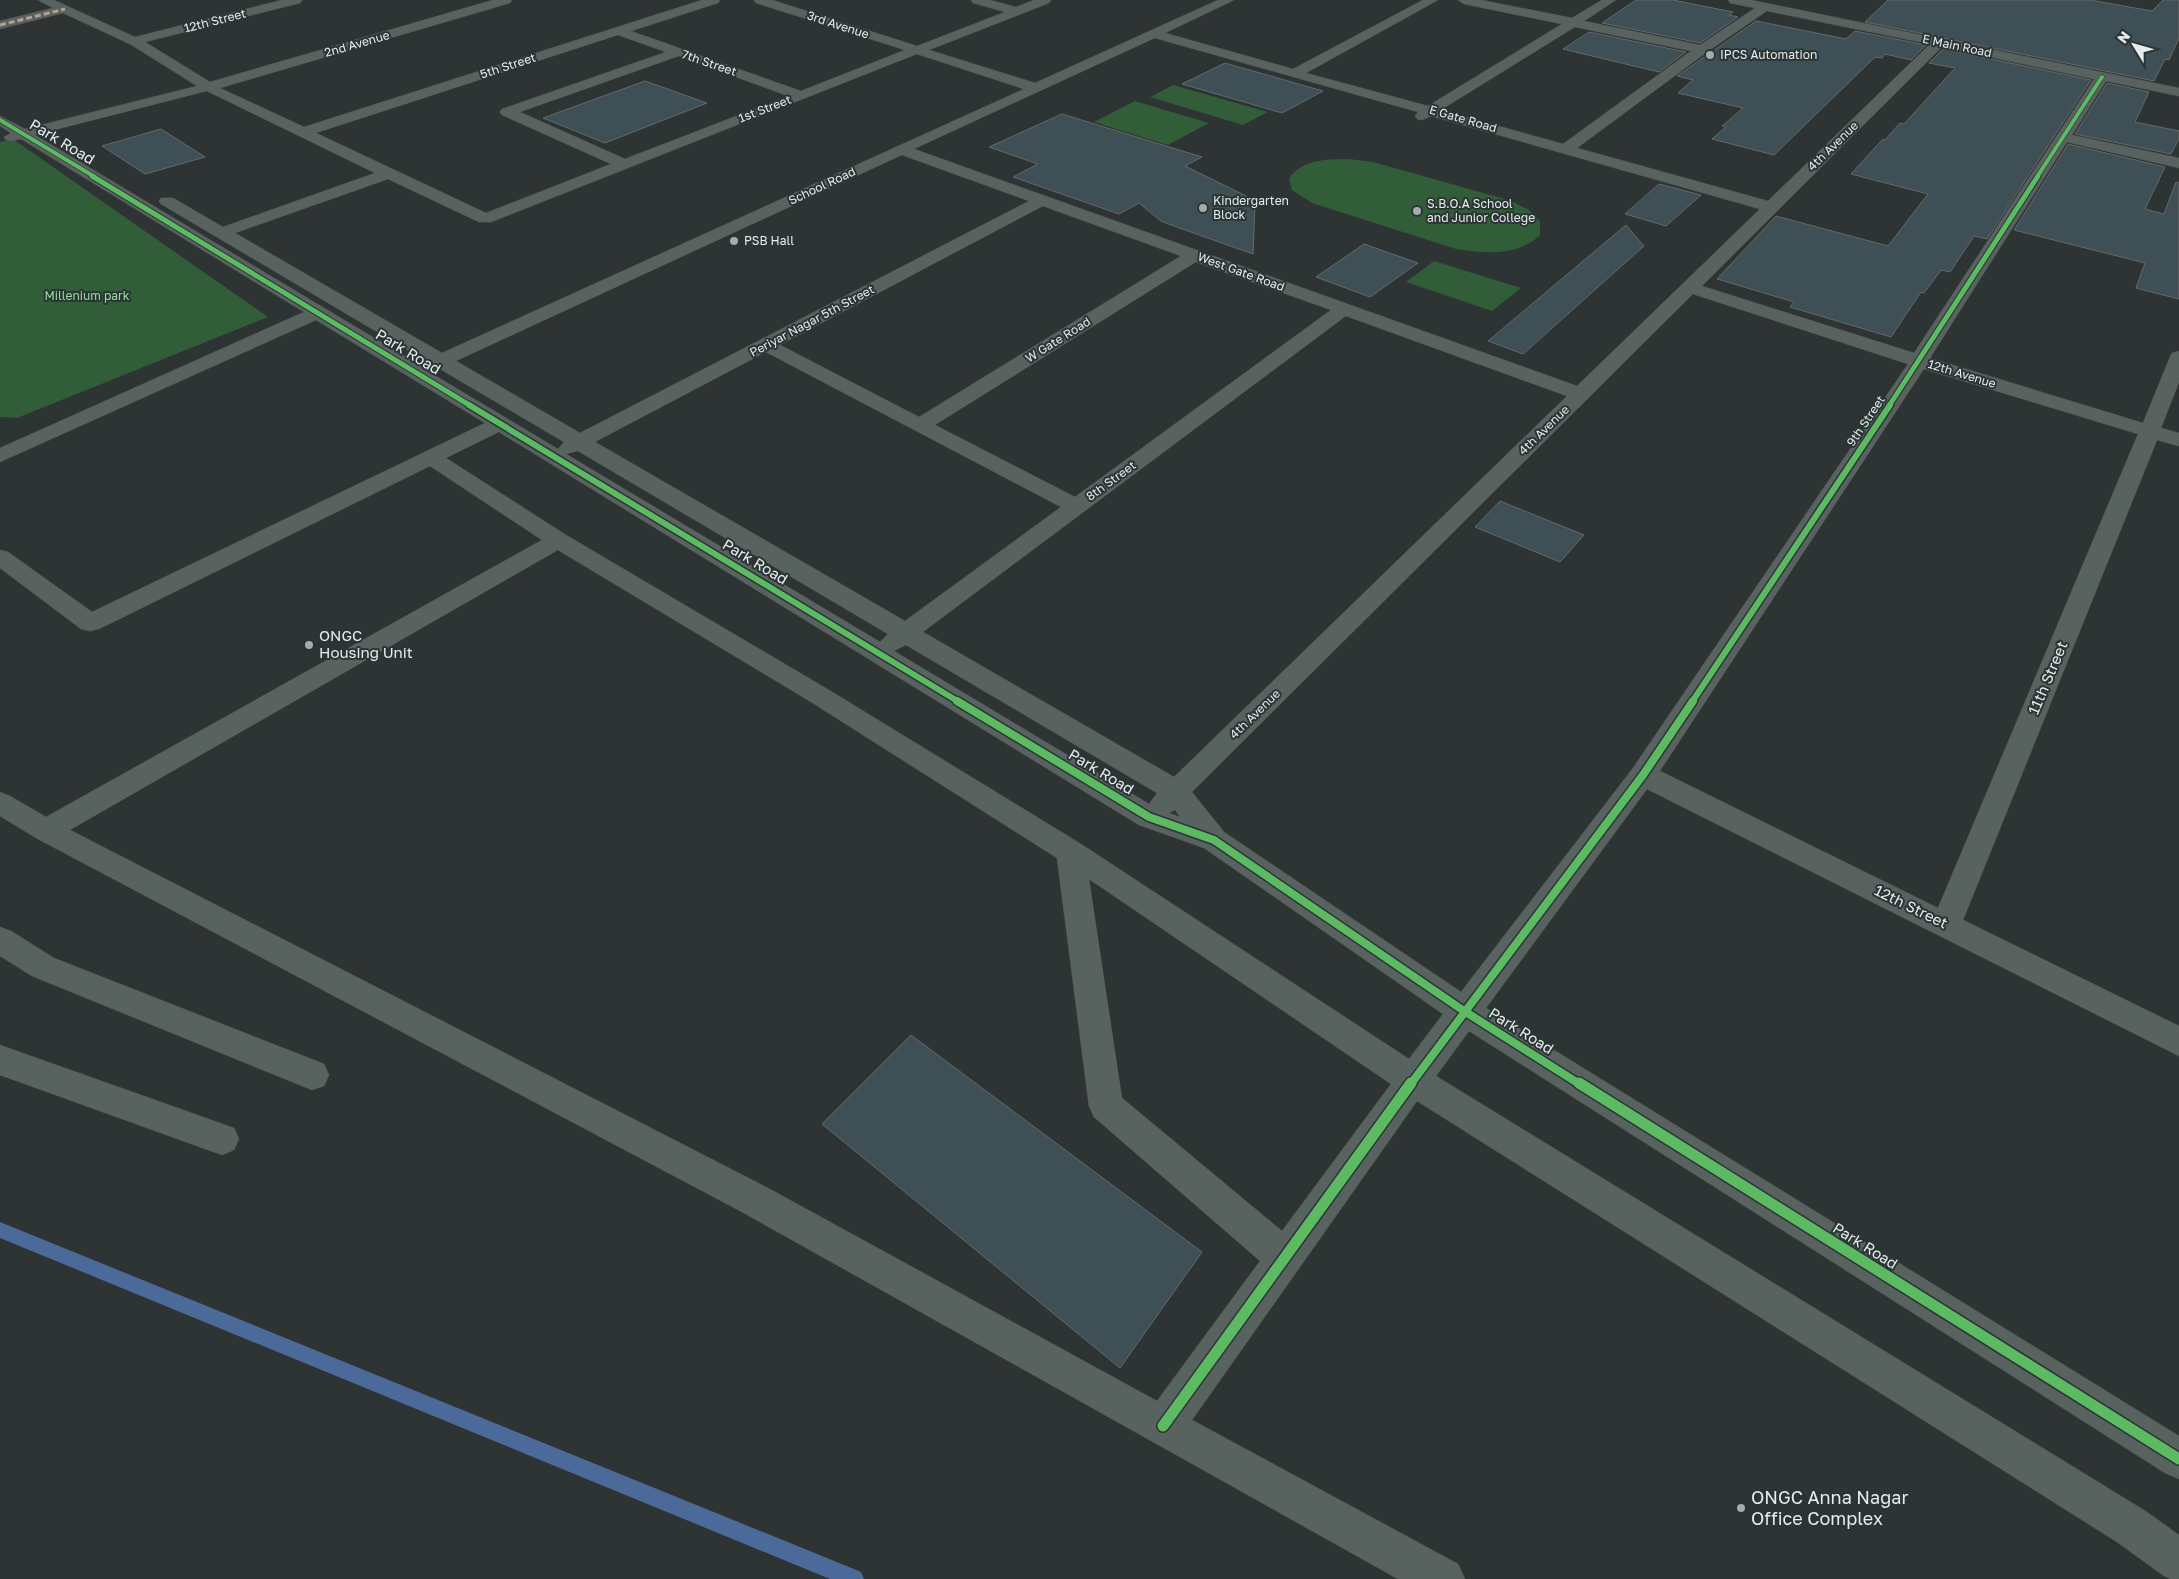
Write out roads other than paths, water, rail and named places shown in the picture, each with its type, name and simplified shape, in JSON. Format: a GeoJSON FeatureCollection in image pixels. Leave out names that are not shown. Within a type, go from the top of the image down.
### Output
{"type":"FeatureCollection","features":[{"type":"Feature","properties":{"kind":"street"},"geometry":{"type":"LineString","coordinates":[[44,0],[134,41],[208,87],[389,173]]}},
{"type":"Feature","properties":{"kind":"street","name":"12th Street"},"geometry":{"type":"LineString","coordinates":[[134,41],[296,0]]}},
{"type":"Feature","properties":{"kind":"street","name":"2nd Avenue"},"geometry":{"type":"LineString","coordinates":[[0,140],[208,87],[506,0]]}},
{"type":"Feature","properties":{"kind":"street","name":"5th Street"},"geometry":{"type":"LineString","coordinates":[[303,132],[714,0]]}},
{"type":"Feature","properties":{"kind":"street","name":"3rd Avenue"},"geometry":{"type":"LineString","coordinates":[[760,0],[1036,88]]}},
{"type":"Feature","properties":{"kind":"street"},"geometry":{"type":"LineString","coordinates":[[977,0],[1016,11]]}},
{"type":"Feature","properties":{"kind":"street","name":"1st Street"},"geometry":{"type":"LineString","coordinates":[[389,173],[485,218],[1045,0]]}},
{"type":"Feature","properties":{"kind":"street","name":"School Road"},"geometry":{"type":"LineString","coordinates":[[416,373],[1228,0]]}},
{"type":"Feature","properties":{"kind":"street"},"geometry":{"type":"LineString","coordinates":[[1295,73],[1432,0]]}},
{"type":"Feature","properties":{"kind":"street"},"geometry":{"type":"LineString","coordinates":[[1464,0],[1702,49]]}},
{"type":"Feature","properties":{"kind":"street"},"geometry":{"type":"LineString","coordinates":[[1413,121],[1610,0]]}},
{"type":"Feature","properties":{"kind":"street","name":"E Main Road"},"geometry":{"type":"LineString","coordinates":[[1734,0],[2174,91]]}},
{"type":"Feature","properties":{"kind":"street"},"geometry":{"type":"LineString","coordinates":[[1567,148],[1702,49],[1766,6]]}},
{"type":"Feature","properties":{"kind":"street"},"geometry":{"type":"LineString","coordinates":[[0,25],[65,10]]}},
{"type":"Feature","properties":{"kind":"street","name":"7th Street"},"geometry":{"type":"LineString","coordinates":[[619,31],[800,95]]}},
{"type":"Feature","properties":{"kind":"street","name":"E Gate Road"},"geometry":{"type":"LineString","coordinates":[[1153,34],[1567,148],[1771,207]]}},
{"type":"Feature","properties":{"kind":"street","name":"4th Avenue"},"geometry":{"type":"LineString","coordinates":[[1149,817],[1939,43]]}},
{"type":"Feature","properties":{"kind":"street"},"geometry":{"type":"LineString","coordinates":[[623,164],[507,112],[680,52]]}},
{"type":"Feature","properties":{"kind":"street"},"geometry":{"type":"LineString","coordinates":[[2174,91],[2179,75]]}},
{"type":"Feature","properties":{"kind":"street","name":"9th Street"},"geometry":{"type":"LineString","coordinates":[[1163,1426],[1413,1080],[1643,775],[1919,361],[2102,77]]}},
{"type":"Feature","properties":{"kind":"street"},"geometry":{"type":"LineString","coordinates":[[1328,98],[1540,154]]}},
{"type":"Feature","properties":{"kind":"street","name":"Park Road"},"geometry":{"type":"LineString","coordinates":[[0,105],[32,132],[317,313],[878,653],[1149,817],[1214,840],[1464,1011],[2179,1459]]}},
{"type":"Feature","properties":{"kind":"street","name":"Park Road"},"geometry":{"type":"LineString","coordinates":[[0,120],[32,132],[102,164]]}},
{"type":"Feature","properties":{"kind":"street"},"geometry":{"type":"LineString","coordinates":[[2063,137],[2179,163]]}},
{"type":"Feature","properties":{"kind":"street","name":"West Gate Road"},"geometry":{"type":"LineString","coordinates":[[902,150],[1581,394]]}},
{"type":"Feature","properties":{"kind":"street"},"geometry":{"type":"LineString","coordinates":[[223,232],[389,173]]}},
{"type":"Feature","properties":{"kind":"street","name":"Park Road"},"geometry":{"type":"LineString","coordinates":[[154,193],[1176,791],[1214,840]]}},
{"type":"Feature","properties":{"kind":"street","name":"Periyar Nagar 5th Street"},"geometry":{"type":"LineString","coordinates":[[554,456],[1043,200]]}},
{"type":"Feature","properties":{"kind":"street","name":"W Gate Road"},"geometry":{"type":"LineString","coordinates":[[920,425],[1195,255]]}},
{"type":"Feature","properties":{"kind":"street","name":"12th Avenue"},"geometry":{"type":"LineString","coordinates":[[1689,287],[1919,361],[2179,440]]}},
{"type":"Feature","properties":{"kind":"street","name":"8th Street"},"geometry":{"type":"LineString","coordinates":[[878,653],[1344,309]]}},
{"type":"Feature","properties":{"kind":"street"},"geometry":{"type":"LineString","coordinates":[[0,456],[317,313]]}},
{"type":"Feature","properties":{"kind":"street"},"geometry":{"type":"LineString","coordinates":[[766,345],[1076,506]]}},
{"type":"Feature","properties":{"kind":"street","name":"11th Street"},"geometry":{"type":"LineString","coordinates":[[1946,924],[2179,357]]}},
{"type":"Feature","properties":{"kind":"street"},"geometry":{"type":"LineString","coordinates":[[0,557],[90,623],[500,424]]}},
{"type":"Feature","properties":{"kind":"street"},"geometry":{"type":"LineString","coordinates":[[432,458],[558,540],[820,696],[1071,852],[1413,1080],[2132,1527],[2179,1561]]}},
{"type":"Feature","properties":{"kind":"street"},"geometry":{"type":"LineString","coordinates":[[46,830],[558,540]]}},
{"type":"Feature","properties":{"kind":"street","name":"12th Street"},"geometry":{"type":"LineString","coordinates":[[1643,775],[1946,924],[2179,1042]]}},
{"type":"Feature","properties":{"kind":"street"},"geometry":{"type":"LineString","coordinates":[[0,803],[46,830],[755,1200],[1443,1579]]}},
{"type":"Feature","properties":{"kind":"street"},"geometry":{"type":"LineString","coordinates":[[1071,852],[1106,1106],[1285,1258]]}},
{"type":"Feature","properties":{"kind":"street"},"geometry":{"type":"LineString","coordinates":[[0,940],[43,967],[312,1075]]}},
{"type":"Feature","properties":{"kind":"street"},"geometry":{"type":"LineString","coordinates":[[0,1060],[222,1139]]}},
{"type":"Feature","properties":{"kind":"waterway"},"geometry":{"type":"LineString","coordinates":[[0,1230],[854,1579]]}},
{"type":"Feature","properties":{"kind":"place","name":"IPCS Automation"},"geometry":{"type":"Point","coordinates":[1710,55]}},
{"type":"Feature","properties":{"kind":"place","name":"Kindergarten Block"},"geometry":{"type":"Point","coordinates":[1203,208]}},
{"type":"Feature","properties":{"kind":"place","name":"S.B.O.A School and Junior College"},"geometry":{"type":"Point","coordinates":[1417,211]}},
{"type":"Feature","properties":{"kind":"place","name":"PSB Hall"},"geometry":{"type":"Point","coordinates":[734,241]}},
{"type":"Feature","properties":{"kind":"place","name":"ONGC Housing Unit"},"geometry":{"type":"Point","coordinates":[309,645]}},
{"type":"Feature","properties":{"kind":"place","name":"ONGC Anna Nagar Office Complex"},"geometry":{"type":"Point","coordinates":[1741,1508]}},
{"type":"Feature","properties":{"kind":"park label","name":"Millenium park"},"geometry":{"type":"Point","coordinates":[87,296]}}]}
